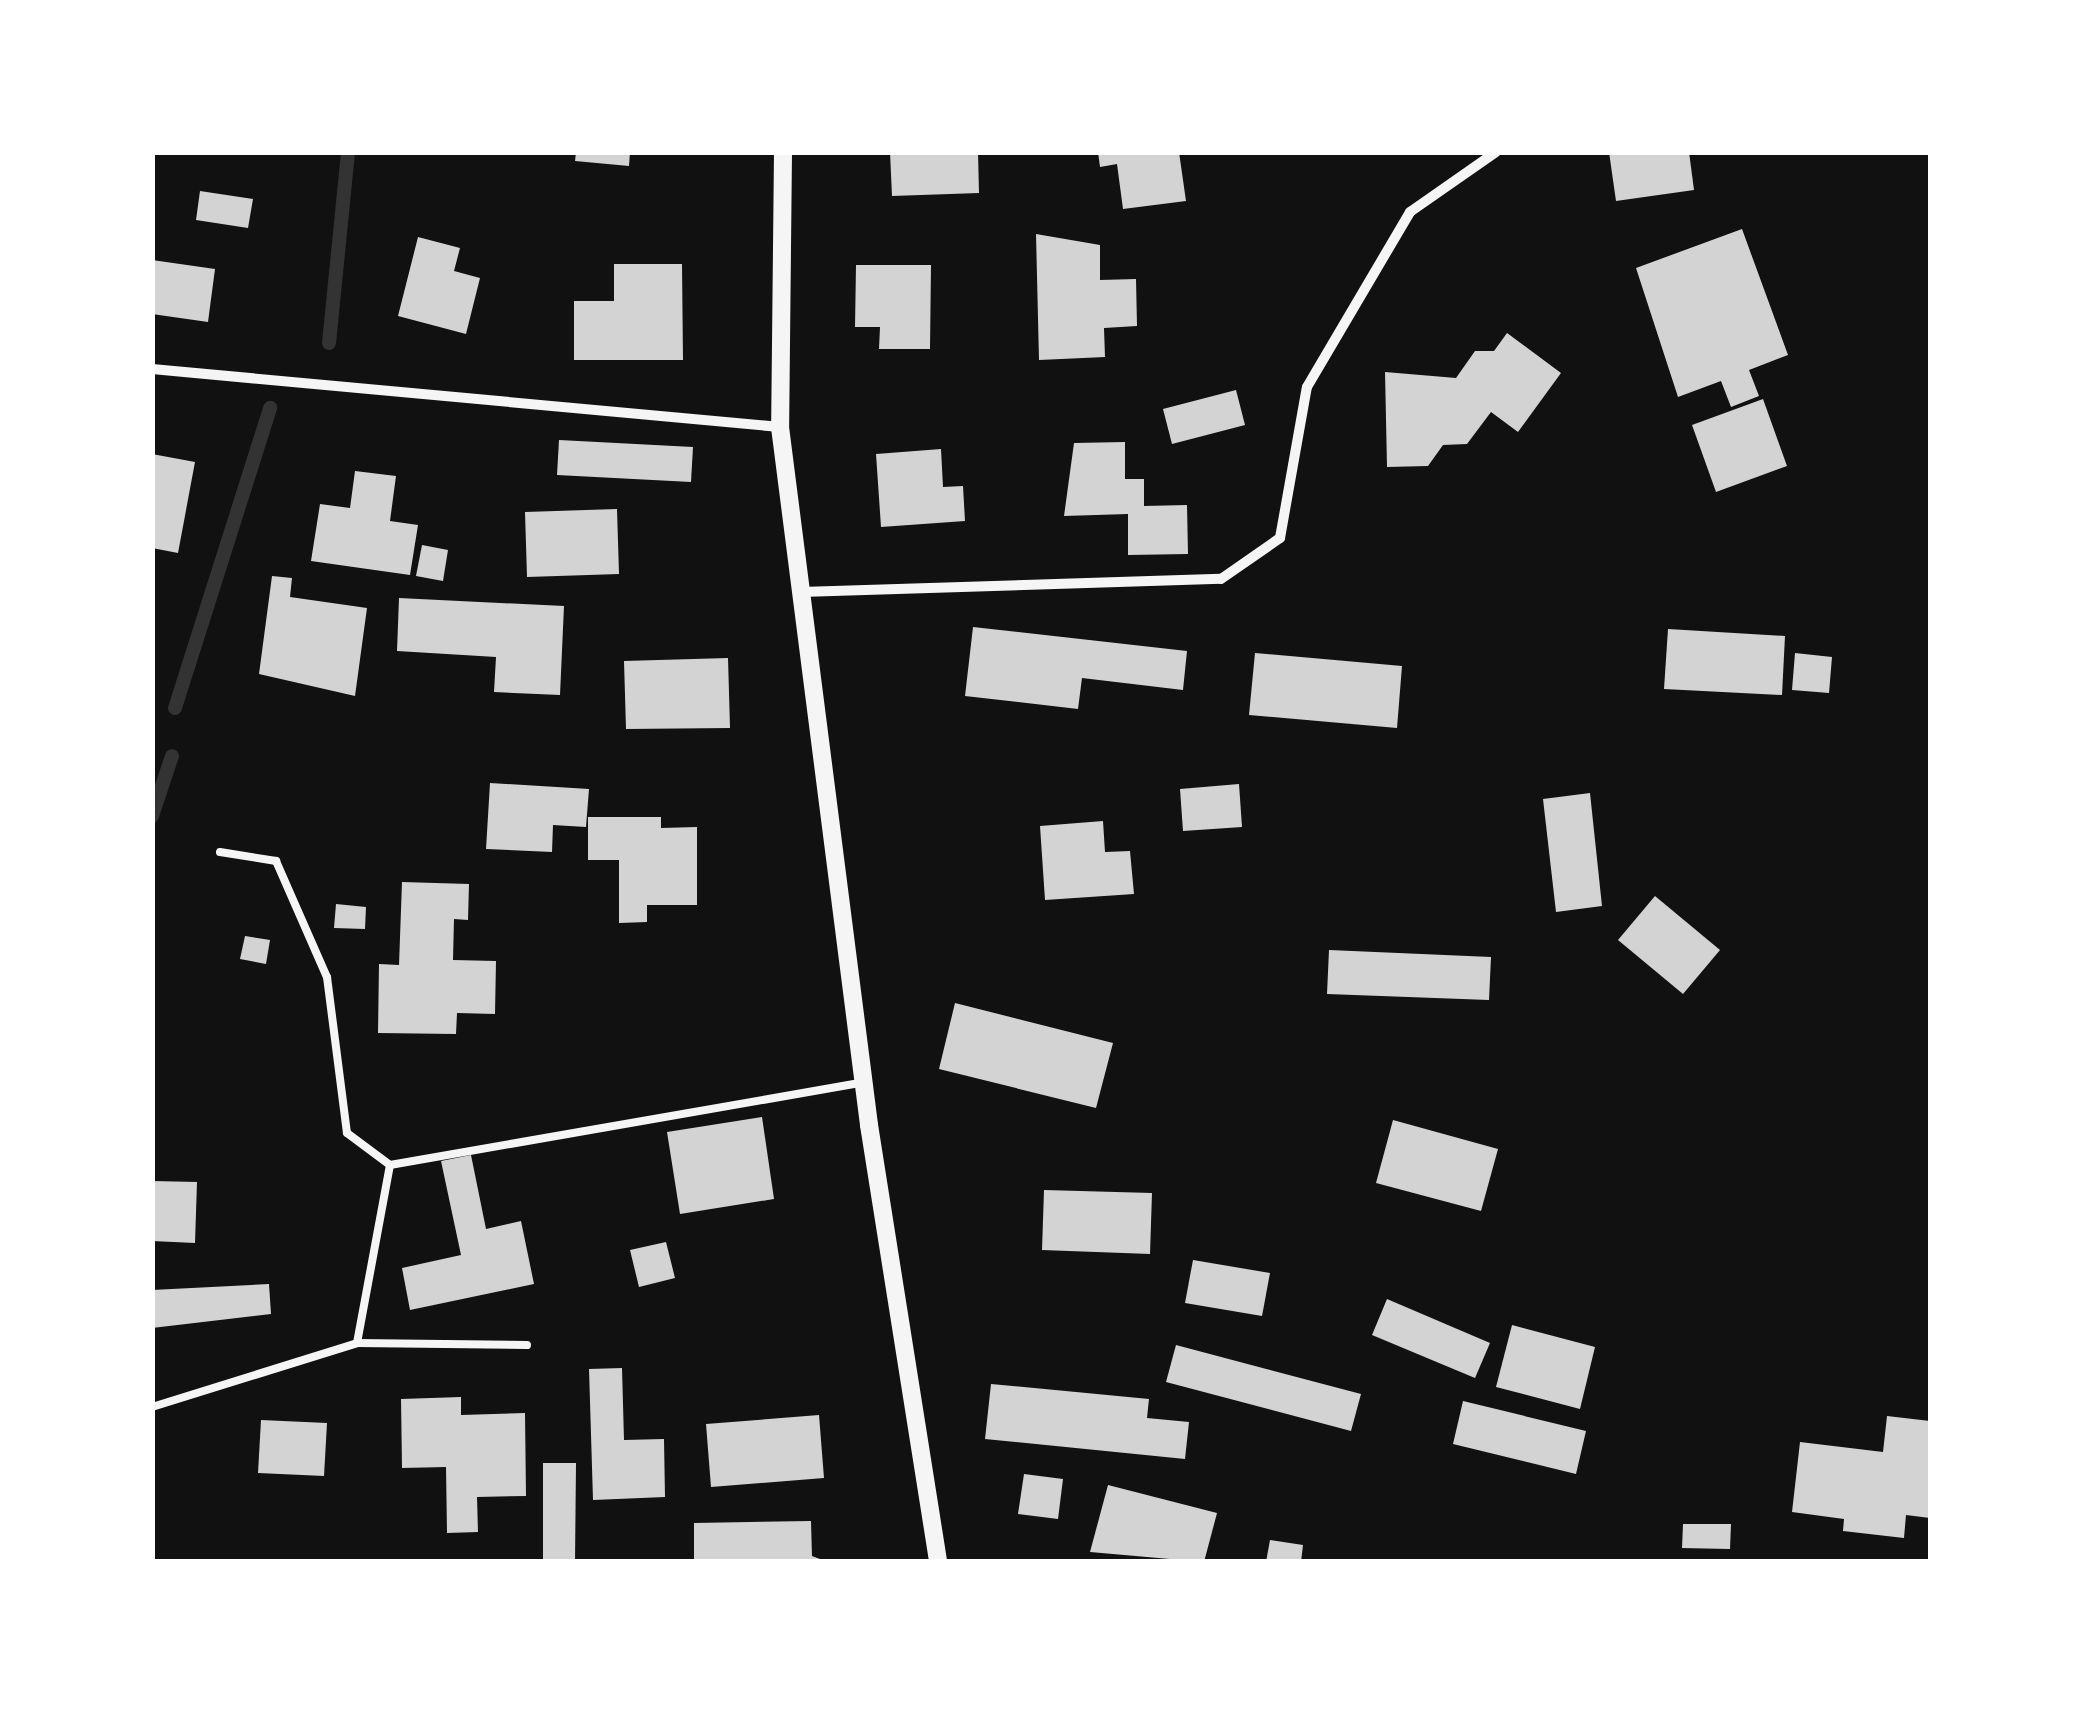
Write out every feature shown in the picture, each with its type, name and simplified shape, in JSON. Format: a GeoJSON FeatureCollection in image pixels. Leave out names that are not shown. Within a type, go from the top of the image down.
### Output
{"type":"FeatureCollection","features":[{"type":"Feature","properties":{"kind":"street"},"geometry":{"type":"LineString","coordinates":[[782,152],[780,426],[864,1082],[938,1562]]}},
{"type":"Feature","properties":{"kind":"street"},"geometry":{"type":"LineString","coordinates":[[801,592],[1221,579],[1280,538],[1307,387],[1410,212],[1496,152]]}},
{"type":"Feature","properties":{"kind":"street"},"geometry":{"type":"LineString","coordinates":[[152,369],[780,426]]}},
{"type":"Feature","properties":{"kind":"lane"},"geometry":{"type":"LineString","coordinates":[[220,852],[276,861],[327,977],[347,1133],[390,1165],[864,1082]]}},
{"type":"Feature","properties":{"kind":"lane"},"geometry":{"type":"LineString","coordinates":[[357,1343],[390,1165]]}},
{"type":"Feature","properties":{"kind":"lane"},"geometry":{"type":"LineString","coordinates":[[152,1407],[357,1343],[527,1346]]}},
{"type":"Feature","properties":{"kind":"building"},"geometry":{"type":"Polygon","coordinates":[[[576,152],[630,152],[629,166],[575,161],[576,152]]]}},
{"type":"Feature","properties":{"kind":"building"},"geometry":{"type":"Polygon","coordinates":[[[890,152],[978,152],[979,193],[892,196],[890,152]]]}},
{"type":"Feature","properties":{"kind":"building"},"geometry":{"type":"Polygon","coordinates":[[[1098,152],[1179,152],[1186,201],[1123,209],[1117,164],[1100,167],[1098,152]]]}},
{"type":"Feature","properties":{"kind":"building"},"geometry":{"type":"Polygon","coordinates":[[[1609,152],[1689,152],[1694,190],[1616,201],[1609,152]]]}},
{"type":"Feature","properties":{"kind":"building"},"geometry":{"type":"Polygon","coordinates":[[[200,191],[253,199],[248,228],[196,220],[200,191]]]}},
{"type":"Feature","properties":{"kind":"building"},"geometry":{"type":"Polygon","coordinates":[[[1742,229],[1788,355],[1749,370],[1759,396],[1731,407],[1721,381],[1678,397],[1636,268],[1742,229]]]}},
{"type":"Feature","properties":{"kind":"building"},"geometry":{"type":"Polygon","coordinates":[[[1036,234],[1100,245],[1100,280],[1136,279],[1137,326],[1104,328],[1105,357],[1039,360],[1036,234]]]}},
{"type":"Feature","properties":{"kind":"building"},"geometry":{"type":"Polygon","coordinates":[[[418,237],[460,248],[454,271],[480,278],[466,334],[398,316],[418,237]]]}},
{"type":"Feature","properties":{"kind":"building"},"geometry":{"type":"Polygon","coordinates":[[[152,260],[215,269],[208,322],[152,314],[152,260]]]}},
{"type":"Feature","properties":{"kind":"building"},"geometry":{"type":"Polygon","coordinates":[[[614,264],[682,264],[683,360],[574,360],[574,301],[614,301],[614,264]]]}},
{"type":"Feature","properties":{"kind":"building"},"geometry":{"type":"Polygon","coordinates":[[[856,265],[931,265],[930,349],[879,349],[880,327],[855,327],[856,265]]]}},
{"type":"Feature","properties":{"kind":"building"},"geometry":{"type":"Polygon","coordinates":[[[1507,333],[1561,373],[1518,432],[1491,412],[1467,444],[1443,445],[1428,466],[1387,467],[1385,372],[1456,378],[1475,351],[1494,351],[1507,333]]]}},
{"type":"Feature","properties":{"kind":"building"},"geometry":{"type":"Polygon","coordinates":[[[1236,390],[1245,425],[1172,444],[1163,409],[1236,390]]]}},
{"type":"Feature","properties":{"kind":"building"},"geometry":{"type":"Polygon","coordinates":[[[1763,399],[1787,466],[1716,492],[1692,425],[1763,399]]]}},
{"type":"Feature","properties":{"kind":"building"},"geometry":{"type":"Polygon","coordinates":[[[559,440],[693,447],[691,482],[557,475],[559,440]]]}},
{"type":"Feature","properties":{"kind":"building"},"geometry":{"type":"Polygon","coordinates":[[[1125,442],[1125,479],[1144,479],[1144,506],[1187,505],[1188,554],[1128,555],[1128,514],[1064,516],[1074,443],[1125,442]]]}},
{"type":"Feature","properties":{"kind":"building"},"geometry":{"type":"Polygon","coordinates":[[[941,449],[943,487],[963,486],[965,521],[881,527],[876,454],[941,449]]]}},
{"type":"Feature","properties":{"kind":"building"},"geometry":{"type":"Polygon","coordinates":[[[152,454],[195,462],[178,553],[152,548],[152,454]]]}},
{"type":"Feature","properties":{"kind":"building"},"geometry":{"type":"Polygon","coordinates":[[[355,471],[396,476],[390,521],[418,525],[410,575],[311,561],[320,504],[350,508],[355,471]]]}},
{"type":"Feature","properties":{"kind":"building"},"geometry":{"type":"Polygon","coordinates":[[[617,509],[619,574],[527,577],[525,512],[617,509]]]}},
{"type":"Feature","properties":{"kind":"building"},"geometry":{"type":"Polygon","coordinates":[[[422,545],[448,550],[443,581],[416,576],[422,545]]]}},
{"type":"Feature","properties":{"kind":"building"},"geometry":{"type":"Polygon","coordinates":[[[272,576],[292,578],[290,597],[367,608],[355,696],[259,674],[272,576]]]}},
{"type":"Feature","properties":{"kind":"building"},"geometry":{"type":"Polygon","coordinates":[[[399,598],[564,606],[560,695],[494,692],[496,657],[397,651],[399,598]]]}},
{"type":"Feature","properties":{"kind":"building"},"geometry":{"type":"Polygon","coordinates":[[[973,627],[1187,651],[1183,690],[1082,678],[1078,709],[965,696],[973,627]]]}},
{"type":"Feature","properties":{"kind":"building"},"geometry":{"type":"Polygon","coordinates":[[[1668,629],[1785,636],[1782,695],[1664,689],[1668,629]]]}},
{"type":"Feature","properties":{"kind":"building"},"geometry":{"type":"Polygon","coordinates":[[[1255,653],[1402,666],[1397,728],[1249,715],[1255,653]]]}},
{"type":"Feature","properties":{"kind":"building"},"geometry":{"type":"Polygon","coordinates":[[[1795,653],[1832,657],[1829,693],[1792,690],[1795,653]]]}},
{"type":"Feature","properties":{"kind":"building"},"geometry":{"type":"Polygon","coordinates":[[[728,658],[730,728],[626,729],[624,661],[728,658]]]}},
{"type":"Feature","properties":{"kind":"building"},"geometry":{"type":"Polygon","coordinates":[[[490,783],[589,789],[586,827],[553,825],[552,852],[486,849],[490,783]]]}},
{"type":"Feature","properties":{"kind":"building"},"geometry":{"type":"Polygon","coordinates":[[[1239,784],[1242,827],[1183,831],[1180,789],[1239,784]]]}},
{"type":"Feature","properties":{"kind":"building"},"geometry":{"type":"Polygon","coordinates":[[[1590,793],[1602,906],[1556,912],[1543,799],[1590,793]]]}},
{"type":"Feature","properties":{"kind":"building"},"geometry":{"type":"Polygon","coordinates":[[[588,817],[661,817],[661,828],[697,827],[697,905],[647,905],[647,922],[619,923],[619,860],[588,860],[588,817]]]}},
{"type":"Feature","properties":{"kind":"building"},"geometry":{"type":"Polygon","coordinates":[[[1103,821],[1105,852],[1130,851],[1134,894],[1045,900],[1040,826],[1103,821]]]}},
{"type":"Feature","properties":{"kind":"building"},"geometry":{"type":"Polygon","coordinates":[[[402,882],[469,884],[468,920],[454,919],[453,960],[496,961],[495,1014],[457,1013],[456,1034],[378,1033],[379,964],[399,965],[402,882]]]}},
{"type":"Feature","properties":{"kind":"building"},"geometry":{"type":"Polygon","coordinates":[[[1655,896],[1720,950],[1683,994],[1618,940],[1655,896]]]}},
{"type":"Feature","properties":{"kind":"building"},"geometry":{"type":"Polygon","coordinates":[[[336,904],[366,907],[365,929],[334,928],[336,904]]]}},
{"type":"Feature","properties":{"kind":"building"},"geometry":{"type":"Polygon","coordinates":[[[245,936],[270,940],[266,964],[240,959],[245,936]]]}},
{"type":"Feature","properties":{"kind":"building"},"geometry":{"type":"Polygon","coordinates":[[[1329,950],[1491,957],[1489,1000],[1327,994],[1329,950]]]}},
{"type":"Feature","properties":{"kind":"building"},"geometry":{"type":"Polygon","coordinates":[[[955,1003],[1113,1043],[1096,1108],[939,1069],[955,1003]]]}},
{"type":"Feature","properties":{"kind":"building"},"geometry":{"type":"Polygon","coordinates":[[[762,1117],[774,1199],[680,1214],[667,1132],[762,1117]]]}},
{"type":"Feature","properties":{"kind":"building"},"geometry":{"type":"Polygon","coordinates":[[[1393,1120],[1498,1149],[1481,1211],[1376,1183],[1393,1120]]]}},
{"type":"Feature","properties":{"kind":"building"},"geometry":{"type":"Polygon","coordinates":[[[471,1155],[486,1229],[521,1221],[534,1284],[410,1310],[402,1268],[461,1255],[441,1161],[471,1155]]]}},
{"type":"Feature","properties":{"kind":"building"},"geometry":{"type":"Polygon","coordinates":[[[152,1181],[197,1182],[195,1243],[152,1241],[152,1181]]]}},
{"type":"Feature","properties":{"kind":"building"},"geometry":{"type":"Polygon","coordinates":[[[1044,1190],[1152,1193],[1150,1254],[1042,1250],[1044,1190]]]}},
{"type":"Feature","properties":{"kind":"building"},"geometry":{"type":"Polygon","coordinates":[[[666,1242],[675,1278],[639,1287],[630,1250],[666,1242]]]}},
{"type":"Feature","properties":{"kind":"building"},"geometry":{"type":"Polygon","coordinates":[[[1193,1260],[1270,1273],[1262,1316],[1185,1303],[1193,1260]]]}},
{"type":"Feature","properties":{"kind":"building"},"geometry":{"type":"Polygon","coordinates":[[[269,1284],[271,1314],[152,1328],[152,1290],[269,1284]]]}},
{"type":"Feature","properties":{"kind":"building"},"geometry":{"type":"Polygon","coordinates":[[[1387,1299],[1490,1343],[1475,1378],[1372,1335],[1387,1299]]]}},
{"type":"Feature","properties":{"kind":"building"},"geometry":{"type":"Polygon","coordinates":[[[1512,1325],[1595,1347],[1580,1409],[1496,1387],[1512,1325]]]}},
{"type":"Feature","properties":{"kind":"building"},"geometry":{"type":"Polygon","coordinates":[[[1176,1345],[1361,1394],[1351,1431],[1166,1382],[1176,1345]]]}},
{"type":"Feature","properties":{"kind":"building"},"geometry":{"type":"Polygon","coordinates":[[[622,1368],[624,1440],[664,1439],[665,1497],[593,1500],[589,1369],[622,1368]]]}},
{"type":"Feature","properties":{"kind":"building"},"geometry":{"type":"Polygon","coordinates":[[[991,1384],[1149,1399],[1147,1418],[1189,1422],[1185,1459],[985,1439],[991,1384]]]}},
{"type":"Feature","properties":{"kind":"building"},"geometry":{"type":"Polygon","coordinates":[[[461,1397],[461,1415],[525,1413],[526,1496],[477,1497],[478,1532],[447,1533],[446,1467],[402,1468],[401,1399],[461,1397]]]}},
{"type":"Feature","properties":{"kind":"building"},"geometry":{"type":"Polygon","coordinates":[[[1463,1401],[1586,1431],[1576,1474],[1453,1444],[1463,1401]]]}},
{"type":"Feature","properties":{"kind":"building"},"geometry":{"type":"Polygon","coordinates":[[[819,1415],[824,1478],[711,1487],[706,1424],[819,1415]]]}},
{"type":"Feature","properties":{"kind":"building"},"geometry":{"type":"Polygon","coordinates":[[[1887,1416],[1930,1421],[1930,1518],[1906,1515],[1904,1538],[1843,1531],[1844,1519],[1792,1512],[1800,1442],[1883,1452],[1887,1416]]]}},
{"type":"Feature","properties":{"kind":"building"},"geometry":{"type":"Polygon","coordinates":[[[261,1420],[327,1423],[324,1476],[258,1473],[261,1420]]]}},
{"type":"Feature","properties":{"kind":"building"},"geometry":{"type":"Polygon","coordinates":[[[543,1463],[576,1463],[575,1562],[543,1562],[543,1463]]]}},
{"type":"Feature","properties":{"kind":"building"},"geometry":{"type":"Polygon","coordinates":[[[1024,1474],[1063,1479],[1058,1519],[1018,1514],[1024,1474]]]}},
{"type":"Feature","properties":{"kind":"building"},"geometry":{"type":"Polygon","coordinates":[[[1108,1485],[1217,1513],[1204,1562],[1090,1552],[1108,1485]]]}},
{"type":"Feature","properties":{"kind":"building"},"geometry":{"type":"Polygon","coordinates":[[[811,1521],[812,1556],[828,1562],[694,1562],[694,1523],[811,1521]]]}},
{"type":"Feature","properties":{"kind":"building"},"geometry":{"type":"Polygon","coordinates":[[[1683,1524],[1731,1524],[1730,1549],[1682,1548],[1683,1524]]]}},
{"type":"Feature","properties":{"kind":"building"},"geometry":{"type":"Polygon","coordinates":[[[1270,1540],[1303,1545],[1301,1562],[1266,1562],[1270,1540]]]}},
{"type":"Feature","properties":{"kind":"waterway"},"geometry":{"type":"LineString","coordinates":[[329,343],[348,152]]}},
{"type":"Feature","properties":{"kind":"waterway"},"geometry":{"type":"LineString","coordinates":[[175,708],[270,408]]}},
{"type":"Feature","properties":{"kind":"waterway"},"geometry":{"type":"LineString","coordinates":[[152,816],[172,756]]}}]}
